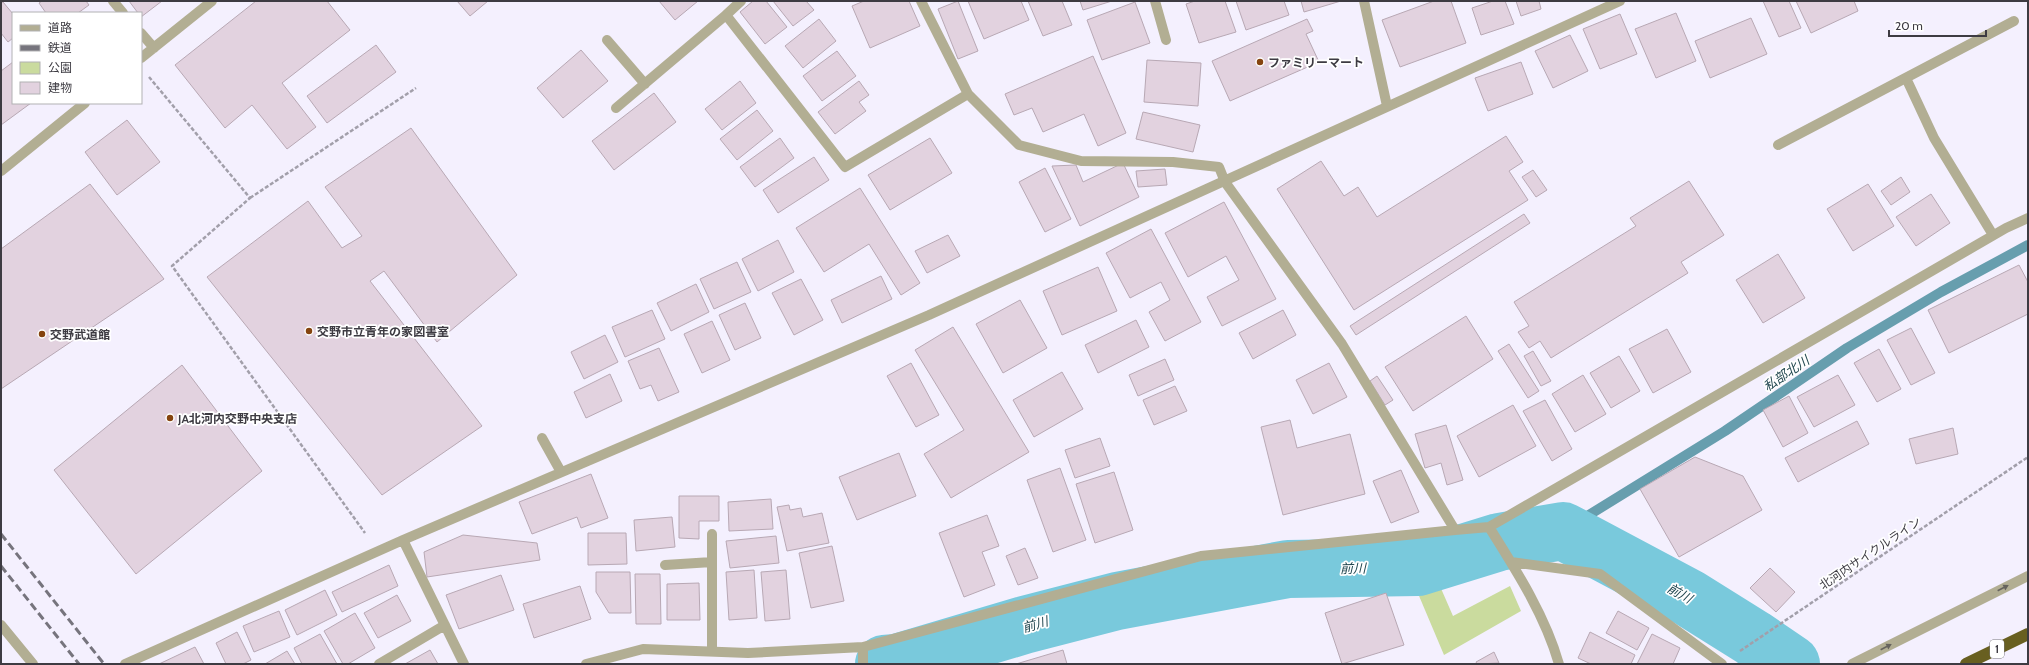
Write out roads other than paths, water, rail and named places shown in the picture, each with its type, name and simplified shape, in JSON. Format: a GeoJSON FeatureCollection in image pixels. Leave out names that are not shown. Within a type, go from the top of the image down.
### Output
{"type":"FeatureCollection","features":[{"type":"Feature","properties":{"kind":"highway","name":"1"},"geometry":{"type":"LineString","coordinates":[[1966,664],[2028,634]]}},
{"type":"Feature","properties":{"kind":"street"},"geometry":{"type":"LineString","coordinates":[[113,1],[123,12]]}},
{"type":"Feature","properties":{"kind":"street"},"geometry":{"type":"LineString","coordinates":[[142,57],[212,1]]}},
{"type":"Feature","properties":{"kind":"street"},"geometry":{"type":"LineString","coordinates":[[616,108],[741,1]]}},
{"type":"Feature","properties":{"kind":"street"},"geometry":{"type":"LineString","coordinates":[[921,1],[968,94],[1019,145],[1081,161],[1173,162],[1219,167],[1225,182],[1342,344],[1455,530]]}},
{"type":"Feature","properties":{"kind":"street"},"geometry":{"type":"LineString","coordinates":[[1155,1],[1166,40]]}},
{"type":"Feature","properties":{"kind":"street"},"geometry":{"type":"LineString","coordinates":[[1364,1],[1387,106]]}},
{"type":"Feature","properties":{"kind":"street"},"geometry":{"type":"LineString","coordinates":[[125,664],[403,540],[929,315],[1225,182],[1387,106],[1620,1]]}},
{"type":"Feature","properties":{"kind":"street"},"geometry":{"type":"LineString","coordinates":[[726,15],[845,167],[968,94]]}},
{"type":"Feature","properties":{"kind":"street"},"geometry":{"type":"LineString","coordinates":[[1778,145],[2014,21]]}},
{"type":"Feature","properties":{"kind":"street"},"geometry":{"type":"LineString","coordinates":[[142,34],[154,48]]}},
{"type":"Feature","properties":{"kind":"street"},"geometry":{"type":"LineString","coordinates":[[607,40],[645,84]]}},
{"type":"Feature","properties":{"kind":"street"},"geometry":{"type":"LineString","coordinates":[[1906,78],[1934,138],[1993,235]]}},
{"type":"Feature","properties":{"kind":"street"},"geometry":{"type":"LineString","coordinates":[[1,171],[84,104]]}},
{"type":"Feature","properties":{"kind":"street"},"geometry":{"type":"LineString","coordinates":[[586,664],[643,649],[748,653],[863,647],[1201,556],[1489,527],[1993,235],[2028,218]]}},
{"type":"Feature","properties":{"kind":"street"},"geometry":{"type":"LineString","coordinates":[[542,438],[561,472]]}},
{"type":"Feature","properties":{"kind":"street"},"geometry":{"type":"LineString","coordinates":[[1489,527],[1511,562],[1552,640],[1559,664]]}},
{"type":"Feature","properties":{"kind":"street"},"geometry":{"type":"LineString","coordinates":[[712,534],[712,652]]}},
{"type":"Feature","properties":{"kind":"street"},"geometry":{"type":"LineString","coordinates":[[403,540],[464,664]]}},
{"type":"Feature","properties":{"kind":"street"},"geometry":{"type":"LineString","coordinates":[[665,565],[712,562]]}},
{"type":"Feature","properties":{"kind":"street"},"geometry":{"type":"LineString","coordinates":[[1511,562],[1600,574],[1722,664]]}},
{"type":"Feature","properties":{"kind":"street"},"geometry":{"type":"LineString","coordinates":[[1852,664],[2028,576]]}},
{"type":"Feature","properties":{"kind":"street"},"geometry":{"type":"LineString","coordinates":[[1,625],[33,664]]}},
{"type":"Feature","properties":{"kind":"street"},"geometry":{"type":"LineString","coordinates":[[379,664],[445,625]]}},
{"type":"Feature","properties":{"kind":"street"},"geometry":{"type":"LineString","coordinates":[[863,647],[863,664]]}},
{"type":"Feature","properties":{"kind":"waterway","name":"私部北川"},"geometry":{"type":"LineString","coordinates":[[1563,531],[1725,431],[1847,348],[1941,292],[2028,245]]}},
{"type":"Feature","properties":{"kind":"waterway","name":"前川"},"geometry":{"type":"LineString","coordinates":[[884,664],[896,663],[1024,625],[1117,601],[1288,569],[1418,567],[1499,542],[1563,531],[1689,598],[1791,664]]}},
{"type":"Feature","properties":{"kind":"railway"},"geometry":{"type":"LineString","coordinates":[[1,534],[104,664]]}},
{"type":"Feature","properties":{"kind":"railway"},"geometry":{"type":"LineString","coordinates":[[1,566],[79,664]]}},
{"type":"Feature","properties":{"kind":"place","name":"ファミリーマート"},"geometry":{"type":"Point","coordinates":[1260,62]}},
{"type":"Feature","properties":{"kind":"place","name":"交野市立青年の家図書室"},"geometry":{"type":"Point","coordinates":[309,331]}},
{"type":"Feature","properties":{"kind":"place","name":"交野武道館"},"geometry":{"type":"Point","coordinates":[42,334]}},
{"type":"Feature","properties":{"kind":"place","name":"JA北河内交野中央支店"},"geometry":{"type":"Point","coordinates":[170,418]}}]}
